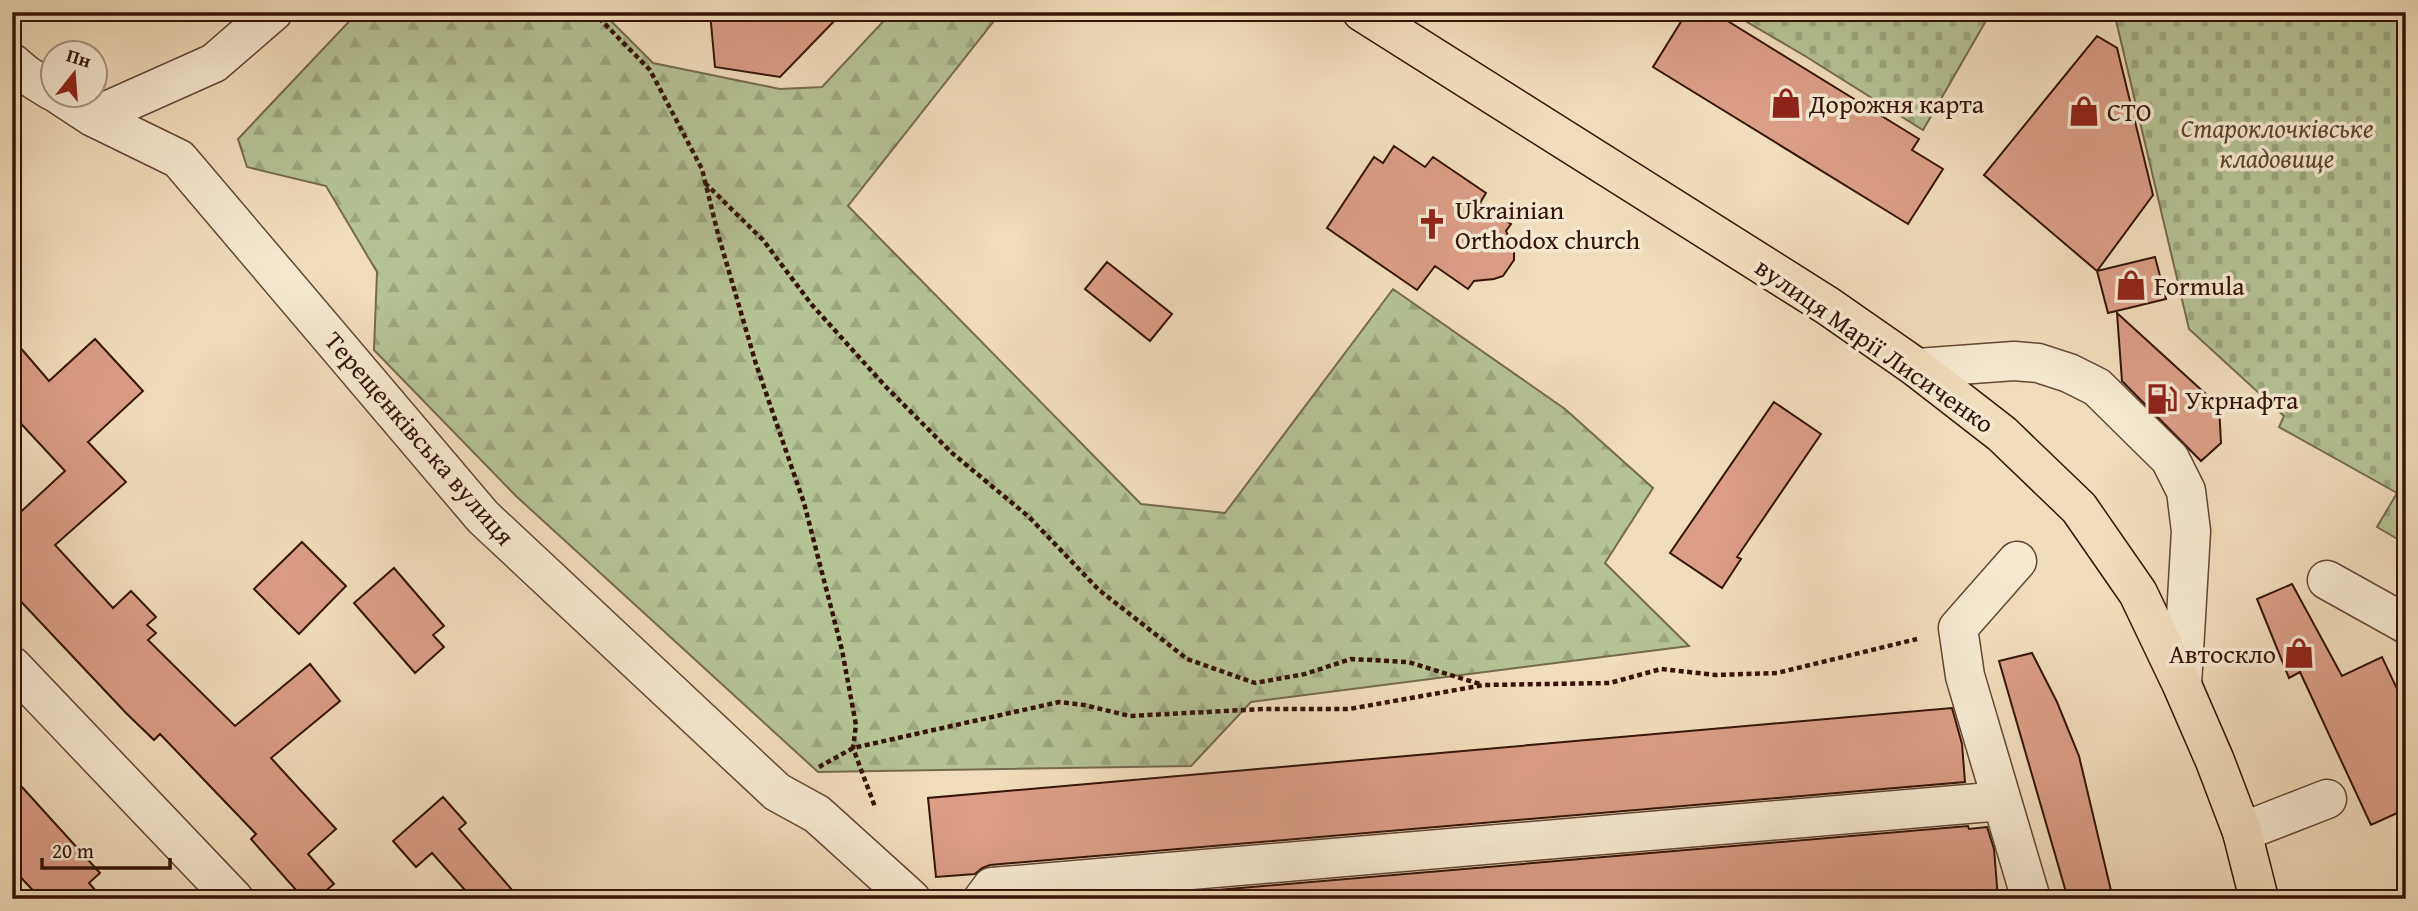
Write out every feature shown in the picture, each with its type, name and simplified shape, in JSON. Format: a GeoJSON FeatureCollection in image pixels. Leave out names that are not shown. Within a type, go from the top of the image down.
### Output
{"type":"FeatureCollection","features":[{"type":"Feature","properties":{"kind":"main road","name":"вулиця Марії Лисиченко"},"geometry":{"type":"LineString","coordinates":[[1375,16],[1806,292],[1917,368],[2002,434],[2079,508],[2138,593],[2182,685],[2242,832],[2259,899]]}},
{"type":"Feature","properties":{"kind":"street"},"geometry":{"type":"LineString","coordinates":[[108,110],[214,63],[274,12]]}},
{"type":"Feature","properties":{"kind":"street"},"geometry":{"type":"LineString","coordinates":[[12,63],[38,82]]}},
{"type":"Feature","properties":{"kind":"street","name":"Терещенківська вулиця"},"geometry":{"type":"LineString","coordinates":[[102,108],[179,159],[483,517],[777,792],[817,814],[911,899]]}},
{"type":"Feature","properties":{"kind":"street"},"geometry":{"type":"LineString","coordinates":[[1917,368],[2014,361],[2038,363],[2069,373],[2096,387],[2171,459],[2186,491],[2191,531],[2182,685]]}},
{"type":"Feature","properties":{"kind":"street"},"geometry":{"type":"LineString","coordinates":[[2017,561],[1958,628],[1965,676],[2031,899]]}},
{"type":"Feature","properties":{"kind":"street"},"geometry":{"type":"LineString","coordinates":[[2327,580],[2406,624]]}},
{"type":"Feature","properties":{"kind":"street"},"geometry":{"type":"LineString","coordinates":[[12,666],[234,899]]}},
{"type":"Feature","properties":{"kind":"street"},"geometry":{"type":"LineString","coordinates":[[2242,832],[2327,799]]}},
{"type":"Feature","properties":{"kind":"street"},"geometry":{"type":"LineString","coordinates":[[983,899],[992,887],[2002,801]]}},
{"type":"Feature","properties":{"kind":"path"},"geometry":{"type":"LineString","coordinates":[[593,12],[650,70],[702,169],[756,364],[804,503],[842,650],[856,725],[853,748],[875,808]]}},
{"type":"Feature","properties":{"kind":"path"},"geometry":{"type":"LineString","coordinates":[[705,183],[763,240],[812,305],[886,387],[952,453],[1029,517],[1099,590],[1186,659],[1255,683],[1305,674],[1351,659],[1408,662],[1484,685]]}},
{"type":"Feature","properties":{"kind":"path"},"geometry":{"type":"LineString","coordinates":[[777,792],[853,748],[1059,702],[1130,716],[1263,709],[1349,709],[1484,685],[1610,683],[1661,669],[1716,676],[1777,673],[1958,628]]}},
{"type":"Feature","properties":{"kind":"green space"},"geometry":{"type":"Polygon","coordinates":[[[358,12],[602,12],[653,63],[780,89],[822,87],[892,12],[1001,12],[848,206],[1141,504],[1225,513],[1393,289],[1565,409],[1653,488],[1605,563],[1689,646],[1251,702],[1191,766],[818,772],[516,496],[374,350],[377,272],[326,186],[247,167],[238,139],[358,12]]]}},
{"type":"Feature","properties":{"kind":"green space"},"geometry":{"type":"Polygon","coordinates":[[[1730,12],[1991,12],[1923,130],[1730,12]]]}},
{"type":"Feature","properties":{"kind":"green space","name":"Староклочківське кладовище"},"geometry":{"type":"Polygon","coordinates":[[[2114,12],[2406,12],[2406,544],[2377,527],[2397,493],[2279,427],[2284,416],[2189,329],[2114,12]]]}},
{"type":"Feature","properties":{"kind":"building"},"geometry":{"type":"Polygon","coordinates":[[[710,12],[843,12],[780,77],[715,67],[710,12]]]}},
{"type":"Feature","properties":{"kind":"building","name":"Дорожня карта"},"geometry":{"type":"Polygon","coordinates":[[[1687,12],[1713,12],[1919,139],[1912,150],[1943,169],[1908,224],[1653,67],[1687,12]]]}},
{"type":"Feature","properties":{"kind":"building","name":"СТО"},"geometry":{"type":"Polygon","coordinates":[[[2097,36],[2117,48],[2153,195],[2097,271],[1984,175],[2097,36]]]}},
{"type":"Feature","properties":{"kind":"building"},"geometry":{"type":"Polygon","coordinates":[[[1394,146],[1425,167],[1433,157],[1486,193],[1480,203],[1511,224],[1506,231],[1514,250],[1514,260],[1503,276],[1474,281],[1468,289],[1435,266],[1417,290],[1327,228],[1374,157],[1383,163],[1394,146]]]}},
{"type":"Feature","properties":{"kind":"building","name":"Formula"},"geometry":{"type":"Polygon","coordinates":[[[2155,257],[2166,299],[2108,313],[2097,271],[2155,257]]]}},
{"type":"Feature","properties":{"kind":"building"},"geometry":{"type":"Polygon","coordinates":[[[1107,262],[1172,314],[1150,341],[1085,289],[1107,262]]]}},
{"type":"Feature","properties":{"kind":"building"},"geometry":{"type":"Polygon","coordinates":[[[2117,313],[2219,406],[2221,443],[2201,461],[2122,381],[2117,313]]]}},
{"type":"Feature","properties":{"kind":"building"},"geometry":{"type":"Polygon","coordinates":[[[12,338],[49,381],[95,339],[143,391],[88,442],[126,482],[55,545],[113,608],[131,591],[156,617],[147,625],[156,633],[148,640],[235,726],[310,664],[340,701],[271,758],[336,829],[308,854],[334,884],[316,899],[304,899],[251,839],[256,834],[160,734],[154,740],[126,713],[12,592],[12,520],[65,471],[12,414],[12,338]]]}},
{"type":"Feature","properties":{"kind":"building"},"geometry":{"type":"Polygon","coordinates":[[[1774,402],[1821,434],[1737,557],[1741,559],[1722,588],[1670,553],[1774,402]]]}},
{"type":"Feature","properties":{"kind":"building"},"geometry":{"type":"Polygon","coordinates":[[[302,542],[346,586],[299,634],[254,589],[302,542]]]}},
{"type":"Feature","properties":{"kind":"building"},"geometry":{"type":"Polygon","coordinates":[[[394,568],[444,626],[433,635],[444,647],[415,673],[354,603],[394,568]]]}},
{"type":"Feature","properties":{"kind":"building"},"geometry":{"type":"Polygon","coordinates":[[[2292,584],[2342,676],[2382,657],[2406,708],[2406,809],[2371,825],[2300,672],[2289,678],[2257,599],[2292,584]]]}},
{"type":"Feature","properties":{"kind":"building"},"geometry":{"type":"Polygon","coordinates":[[[2032,653],[2057,702],[2079,756],[2113,899],[2068,899],[1999,661],[2032,653]]]}},
{"type":"Feature","properties":{"kind":"building"},"geometry":{"type":"Polygon","coordinates":[[[1952,708],[1962,744],[1965,782],[990,865],[975,874],[936,877],[928,798],[1952,708]]]}},
{"type":"Feature","properties":{"kind":"building"},"geometry":{"type":"Polygon","coordinates":[[[12,776],[100,873],[89,883],[103,899],[41,899],[12,868],[12,776]]]}},
{"type":"Feature","properties":{"kind":"building"},"geometry":{"type":"Polygon","coordinates":[[[443,797],[466,823],[459,829],[520,899],[473,899],[432,853],[416,867],[393,841],[443,797]]]}},
{"type":"Feature","properties":{"kind":"building"},"geometry":{"type":"Polygon","coordinates":[[[1968,826],[1969,829],[1987,827],[1994,849],[1998,899],[1112,899],[1968,826]]]}},
{"type":"Feature","properties":{"kind":"place","name":"Дорожня карта"},"geometry":{"type":"Point","coordinates":[1786,103]}},
{"type":"Feature","properties":{"kind":"place","name":"СТО"},"geometry":{"type":"Point","coordinates":[2084,111]}},
{"type":"Feature","properties":{"kind":"place","name":"Ukrainian Orthodox church"},"geometry":{"type":"Point","coordinates":[1432,224]}},
{"type":"Feature","properties":{"kind":"place","name":"Formula"},"geometry":{"type":"Point","coordinates":[2131,285]}},
{"type":"Feature","properties":{"kind":"place","name":"Укрнафта"},"geometry":{"type":"Point","coordinates":[2162,399]}},
{"type":"Feature","properties":{"kind":"place","name":"Автоскло"},"geometry":{"type":"Point","coordinates":[2299,653]}}]}
